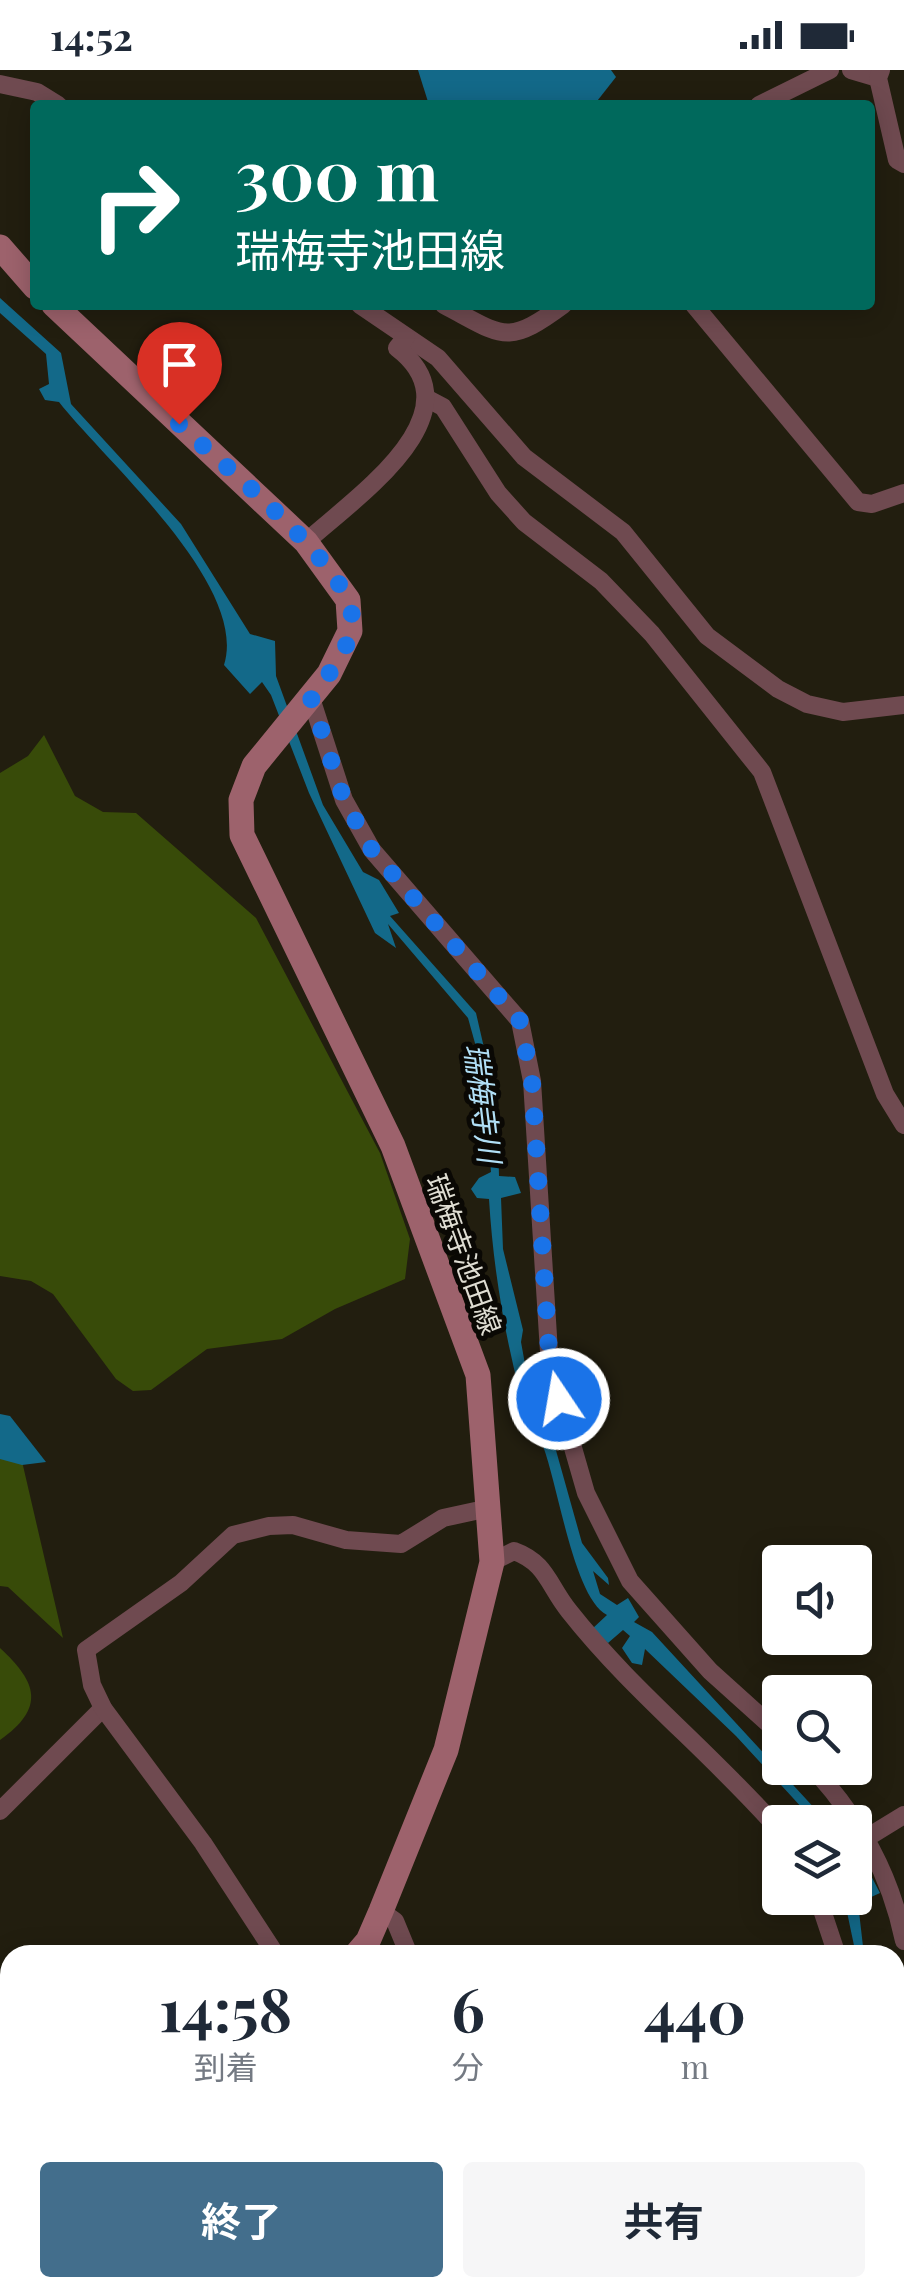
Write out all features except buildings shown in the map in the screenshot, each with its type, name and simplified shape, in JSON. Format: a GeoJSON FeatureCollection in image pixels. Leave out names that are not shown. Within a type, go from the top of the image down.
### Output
{"type":"FeatureCollection","features":[{"type":"Feature","properties":{"kind":"main road"},"geometry":{"type":"LineString","coordinates":[[0,246],[30,281]]}},
{"type":"Feature","properties":{"kind":"main road"},"geometry":{"type":"LineString","coordinates":[[59,310],[306,542],[339,582],[352,615],[340,658],[311,698]]}},
{"type":"Feature","properties":{"kind":"main road","name":"瑞梅寺池田線"},"geometry":{"type":"LineString","coordinates":[[311,698],[254,766],[239,817],[247,851],[312,971],[393,1146],[478,1375],[492,1562],[446,1750],[365,1945]]}},
{"type":"Feature","properties":{"kind":"street"},"geometry":{"type":"LineString","coordinates":[[769,100],[830,70]]}},
{"type":"Feature","properties":{"kind":"street"},"geometry":{"type":"LineString","coordinates":[[851,70],[879,74],[897,160],[904,164]]}},
{"type":"Feature","properties":{"kind":"street"},"geometry":{"type":"LineString","coordinates":[[0,84],[37,92],[50,100]]}},
{"type":"Feature","properties":{"kind":"street"},"geometry":{"type":"LineString","coordinates":[[372,310],[447,368],[524,457],[622,532],[707,636],[807,704],[843,712],[904,705]]}},
{"type":"Feature","properties":{"kind":"street"},"geometry":{"type":"LineString","coordinates":[[453,310],[495,332],[515,334],[529,330],[555,310]]}},
{"type":"Feature","properties":{"kind":"street"},"geometry":{"type":"LineString","coordinates":[[698,310],[858,502],[872,504],[904,493]]}},
{"type":"Feature","properties":{"kind":"street"},"geometry":{"type":"LineString","coordinates":[[306,542],[419,431],[426,398],[414,361],[397,348],[406,337]]}},
{"type":"Feature","properties":{"kind":"street"},"geometry":{"type":"LineString","coordinates":[[426,398],[443,406],[498,493],[524,522],[601,581],[652,634],[762,772],[885,1094],[904,1125]]}},
{"type":"Feature","properties":{"kind":"street"},"geometry":{"type":"LineString","coordinates":[[311,698],[344,800],[372,850],[520,1021],[532,1081],[550,1368],[586,1493],[630,1581],[710,1671],[762,1718]]}},
{"type":"Feature","properties":{"kind":"street"},"geometry":{"type":"LineString","coordinates":[[269,1945],[203,1843],[103,1708],[92,1685],[86,1650],[181,1583],[232,1535],[292,1525],[346,1540],[401,1544],[443,1518],[488,1508]]}},
{"type":"Feature","properties":{"kind":"street"},"geometry":{"type":"LineString","coordinates":[[492,1562],[514,1551],[536,1559],[586,1634],[729,1772],[762,1810]]}},
{"type":"Feature","properties":{"kind":"street"},"geometry":{"type":"LineString","coordinates":[[0,1812],[103,1708]]}},
{"type":"Feature","properties":{"kind":"street"},"geometry":{"type":"LineString","coordinates":[[827,1785],[842,1805]]}},
{"type":"Feature","properties":{"kind":"street"},"geometry":{"type":"LineString","coordinates":[[872,1835],[904,1816]]}},
{"type":"Feature","properties":{"kind":"street"},"geometry":{"type":"LineString","coordinates":[[872,1845],[893,1890],[904,1942]]}},
{"type":"Feature","properties":{"kind":"street"},"geometry":{"type":"LineString","coordinates":[[382,1911],[395,1921],[405,1945]]}},
{"type":"Feature","properties":{"kind":"street"},"geometry":{"type":"LineString","coordinates":[[823,1915],[833,1945]]}},
{"type":"Feature","properties":{"kind":"green space"},"geometry":{"type":"Polygon","coordinates":[[[44,735],[75,796],[103,812],[136,813],[256,918],[380,1153],[410,1239],[405,1279],[335,1309],[282,1339],[207,1349],[151,1390],[133,1391],[116,1379],[53,1294],[31,1281],[0,1276],[0,773],[28,756],[44,735]]]}},
{"type":"Feature","properties":{"kind":"green space"},"geometry":{"type":"Polygon","coordinates":[[[0,1456],[21,1457],[63,1638],[8,1587],[0,1586],[0,1456]]]}},
{"type":"Feature","properties":{"kind":"green space"},"geometry":{"type":"Polygon","coordinates":[[[0,1648],[22,1673],[31,1695],[24,1717],[0,1740],[0,1648]]]}},
{"type":"Feature","properties":{"kind":"water"},"geometry":{"type":"Polygon","coordinates":[[[418,70],[611,70],[616,77],[598,100],[427,100],[418,70]]]}},
{"type":"Feature","properties":{"kind":"water","name":"瑞梅寺川"},"geometry":{"type":"Polygon","coordinates":[[[0,298],[61,353],[71,404],[181,524],[250,634],[275,641],[276,676],[323,805],[363,872],[379,880],[399,913],[390,916],[476,1013],[497,1104],[499,1176],[515,1177],[521,1193],[501,1198],[503,1249],[523,1330],[521,1342],[531,1397],[550,1429],[582,1543],[608,1578],[609,1585],[593,1571],[600,1594],[617,1605],[628,1598],[639,1617],[634,1622],[652,1632],[762,1751],[762,1764],[645,1649],[642,1665],[632,1663],[622,1648],[630,1636],[623,1630],[608,1643],[592,1629],[607,1615],[595,1605],[576,1565],[543,1446],[523,1404],[500,1299],[489,1199],[477,1198],[471,1189],[479,1178],[491,1172],[483,1072],[468,1018],[388,924],[396,948],[375,933],[309,793],[271,695],[262,682],[250,694],[224,665],[226,633],[215,599],[195,562],[138,490],[59,402],[45,400],[39,389],[49,384],[46,354],[0,313],[0,298]]]}},
{"type":"Feature","properties":{"kind":"water"},"geometry":{"type":"Polygon","coordinates":[[[0,1414],[10,1416],[46,1462],[22,1465],[0,1459],[0,1414]]]}},
{"type":"Feature","properties":{"kind":"water","name":"瑞梅寺川"},"geometry":{"type":"Polygon","coordinates":[[[781,1785],[793,1785],[812,1805],[799,1805],[781,1785]]]}},
{"type":"Feature","properties":{"kind":"water"},"geometry":{"type":"Polygon","coordinates":[[[872,1878],[880,1893],[872,1897],[872,1878]]]}},
{"type":"Feature","properties":{"kind":"water"},"geometry":{"type":"Polygon","coordinates":[[[848,1915],[859,1915],[863,1945],[854,1945],[848,1915]]]}},
{"type":"Feature","properties":{"kind":"route"},"geometry":{"type":"LineString","coordinates":[[179,424],[306,542],[339,582],[352,615],[350,631],[340,658],[311,698],[344,800],[372,850],[520,1021],[532,1081],[550,1368],[559,1399]]}}]}
